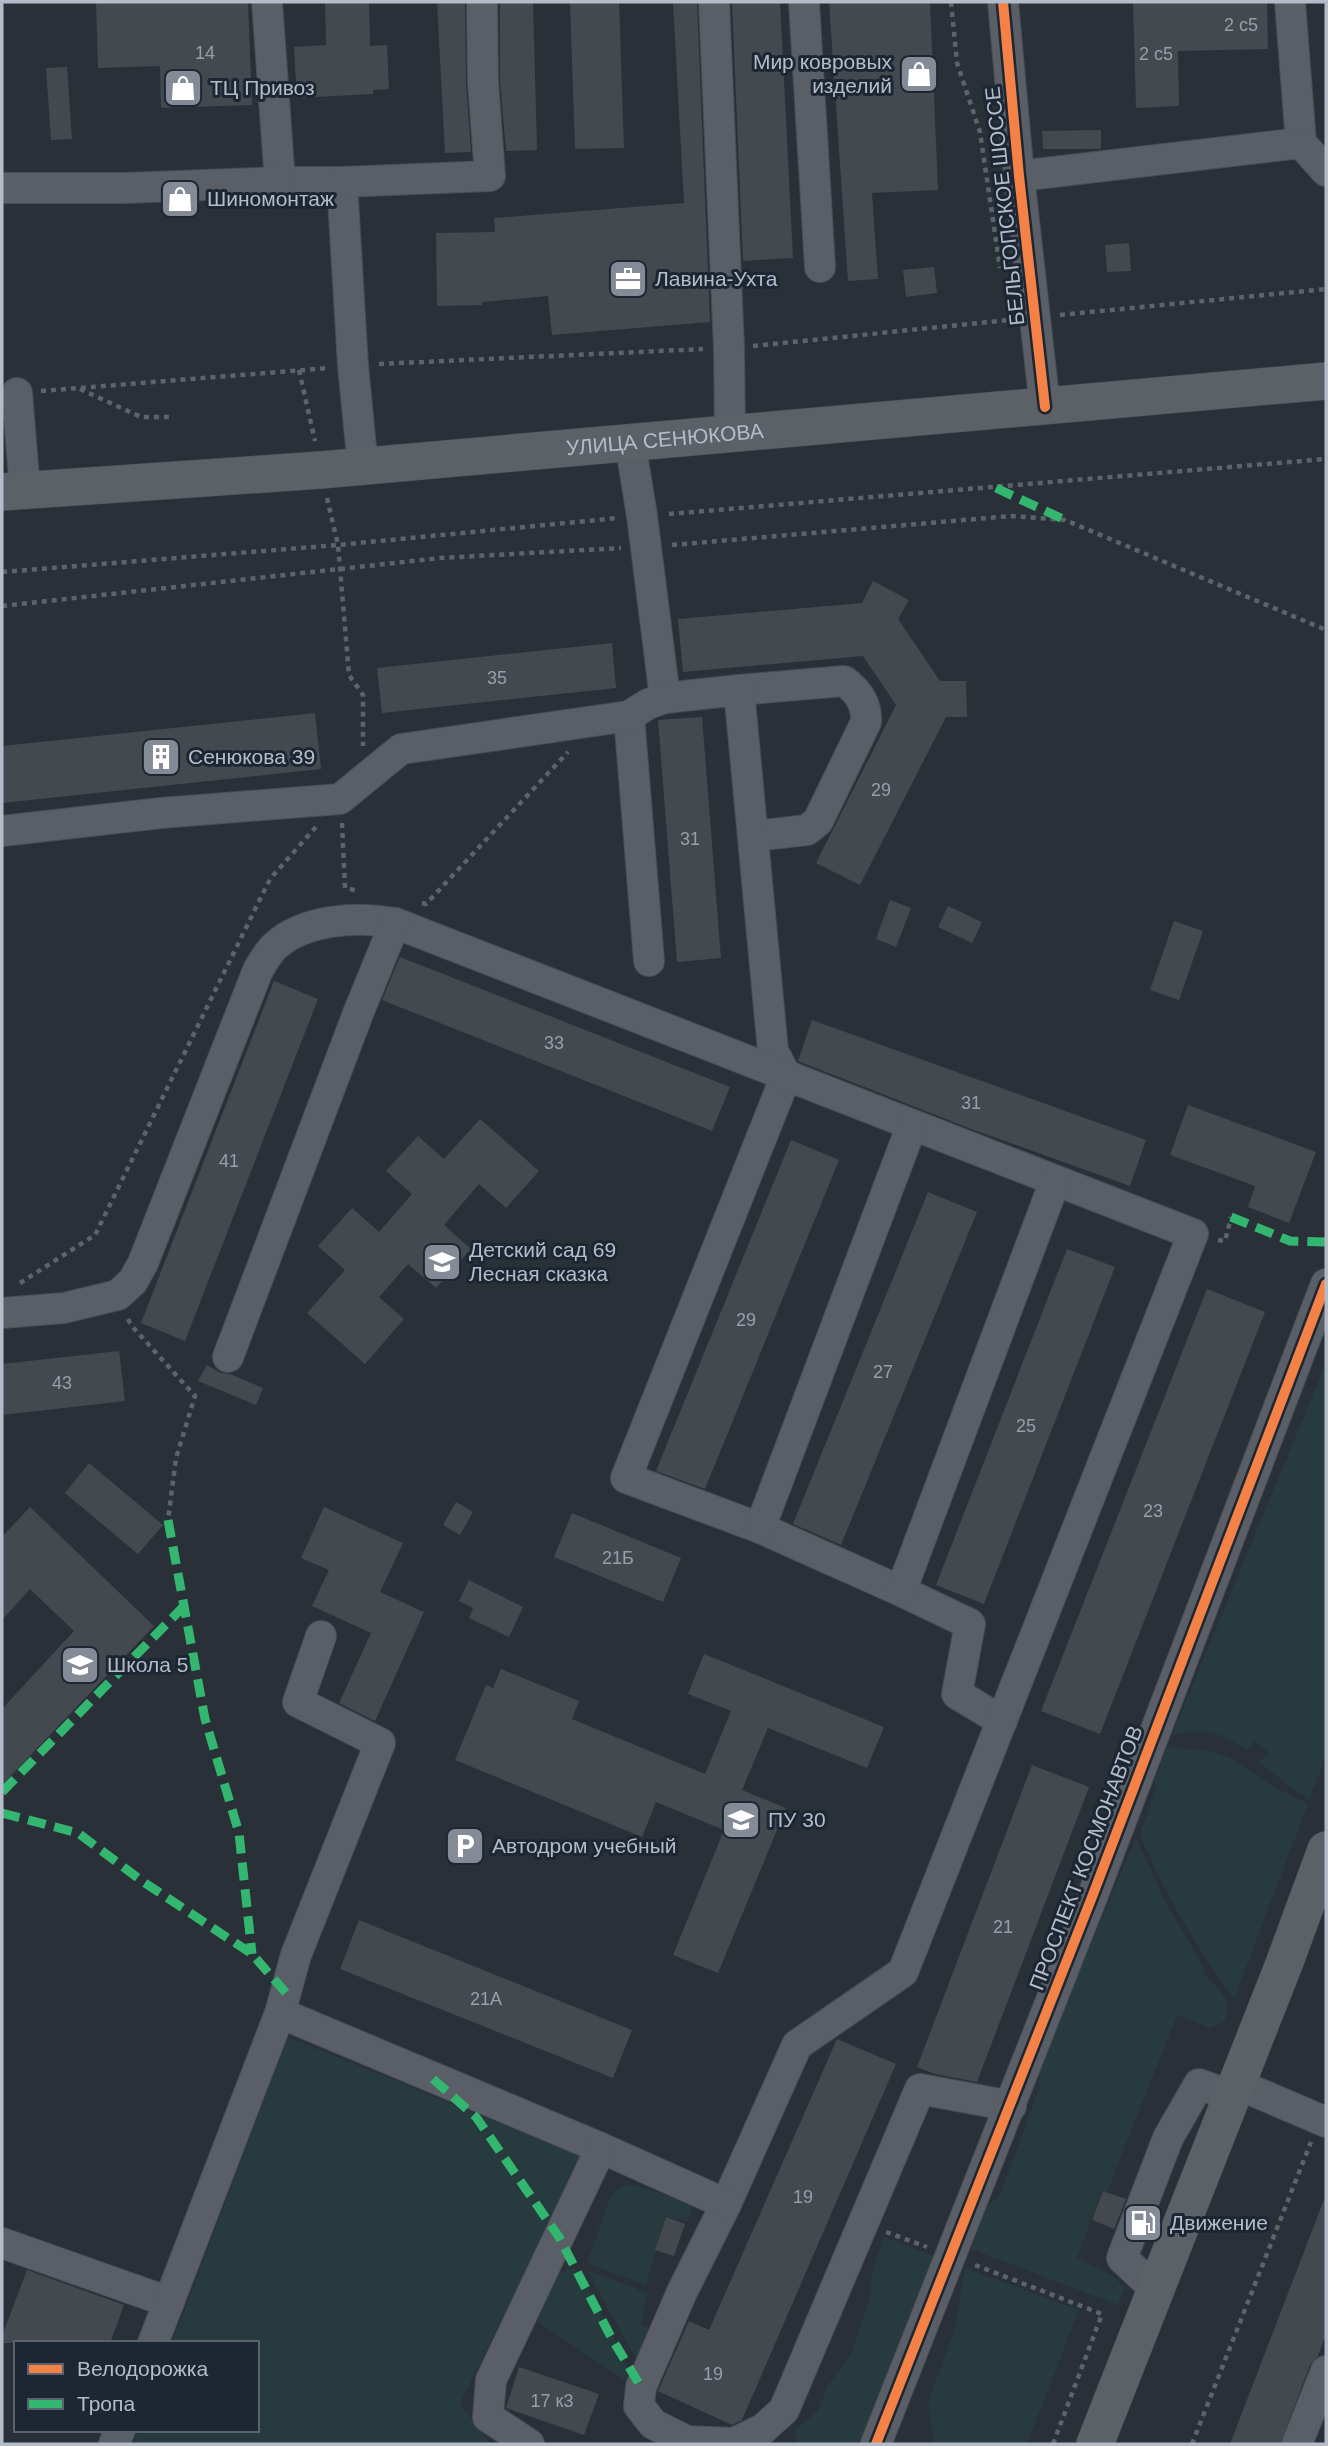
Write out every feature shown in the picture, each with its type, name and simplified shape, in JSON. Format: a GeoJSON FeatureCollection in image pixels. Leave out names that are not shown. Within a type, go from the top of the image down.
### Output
{"type":"FeatureCollection","features":[{"type":"Feature","properties":{"kind":"main road","name":"УЛИЦА СЕНЮКОВА"},"geometry":{"type":"LineString","coordinates":[[14,491],[363,467],[1326,381]]}},
{"type":"Feature","properties":{"kind":"main road"},"geometry":{"type":"LineString","coordinates":[[1095,2444],[1235,2090],[1326,1850]]}},
{"type":"Feature","properties":{"kind":"street"},"geometry":{"type":"LineString","coordinates":[[267,2],[280,182]]}},
{"type":"Feature","properties":{"kind":"street"},"geometry":{"type":"LineString","coordinates":[[2,188],[126,188],[491,176],[483,82],[482,2]]}},
{"type":"Feature","properties":{"kind":"street"},"geometry":{"type":"LineString","coordinates":[[714,2],[729,348],[730,434]]}},
{"type":"Feature","properties":{"kind":"street"},"geometry":{"type":"LineString","coordinates":[[804,2],[820,267]]}},
{"type":"Feature","properties":{"kind":"street","name":"БЕЛЬГОПСКОЕ ШОССЕ"},"geometry":{"type":"LineString","coordinates":[[1003,2],[1019,176],[1021,319],[1045,407]]}},
{"type":"Feature","properties":{"kind":"street"},"geometry":{"type":"LineString","coordinates":[[1290,2],[1301,143],[1326,171]]}},
{"type":"Feature","properties":{"kind":"street"},"geometry":{"type":"LineString","coordinates":[[1019,176],[1301,143]]}},
{"type":"Feature","properties":{"kind":"street"},"geometry":{"type":"LineString","coordinates":[[342,182],[353,366],[363,467]]}},
{"type":"Feature","properties":{"kind":"street"},"geometry":{"type":"LineString","coordinates":[[14,491],[17,393]]}},
{"type":"Feature","properties":{"kind":"street"},"geometry":{"type":"LineString","coordinates":[[630,442],[665,698]]}},
{"type":"Feature","properties":{"kind":"street"},"geometry":{"type":"LineString","coordinates":[[2,831],[161,813],[340,799],[401,749],[629,716],[648,704],[665,698],[844,681],[855,689],[867,709],[866,722],[818,821],[807,831],[754,836]]}},
{"type":"Feature","properties":{"kind":"street"},"geometry":{"type":"LineString","coordinates":[[739,690],[773,1051],[786,1076],[626,1478],[760,1528],[970,1624],[957,1694],[1002,1721]]}},
{"type":"Feature","properties":{"kind":"street"},"geometry":{"type":"LineString","coordinates":[[629,716],[649,961]]}},
{"type":"Feature","properties":{"kind":"street"},"geometry":{"type":"LineString","coordinates":[[2,1313],[64,1308],[118,1295],[133,1281],[258,970],[274,948],[291,934],[342,919],[372,918],[395,923],[1193,1234],[903,1972],[797,2045],[726,2204],[682,2292],[641,2387],[639,2406],[653,2424],[687,2441],[734,2443],[762,2429],[784,2410],[920,2089],[1011,2106]]}},
{"type":"Feature","properties":{"kind":"street"},"geometry":{"type":"LineString","coordinates":[[228,1357],[395,923]]}},
{"type":"Feature","properties":{"kind":"street"},"geometry":{"type":"LineString","coordinates":[[760,1528],[912,1125]]}},
{"type":"Feature","properties":{"kind":"street"},"geometry":{"type":"LineString","coordinates":[[901,1591],[1055,1181]]}},
{"type":"Feature","properties":{"kind":"street","name":"ПРОСПЕКТ КОСМОНАВТОВ"},"geometry":{"type":"LineString","coordinates":[[876,2444],[1011,2106],[1326,1284]]}},
{"type":"Feature","properties":{"kind":"street"},"geometry":{"type":"LineString","coordinates":[[154,2341],[280,2014],[296,1955],[380,1743],[298,1702],[321,1636]]}},
{"type":"Feature","properties":{"kind":"street"},"geometry":{"type":"LineString","coordinates":[[280,2014],[601,2148],[726,2204]]}},
{"type":"Feature","properties":{"kind":"street"},"geometry":{"type":"LineString","coordinates":[[1235,2090],[1323,2121]]}},
{"type":"Feature","properties":{"kind":"street"},"geometry":{"type":"LineString","coordinates":[[529,2444],[488,2417],[491,2380],[601,2148]]}},
{"type":"Feature","properties":{"kind":"street"},"geometry":{"type":"LineString","coordinates":[[2,2243],[169,2302]]}},
{"type":"Feature","properties":{"kind":"street"},"geometry":{"type":"LineString","coordinates":[[1297,2444],[1326,2371]]}},
{"type":"Feature","properties":{"kind":"path"},"geometry":{"type":"LineString","coordinates":[[951,2],[957,63],[980,132],[1001,280]]}},
{"type":"Feature","properties":{"kind":"path"},"geometry":{"type":"LineString","coordinates":[[17,393],[353,366],[729,348],[1326,289]]}},
{"type":"Feature","properties":{"kind":"path"},"geometry":{"type":"LineString","coordinates":[[1005,307],[1021,319]]}},
{"type":"Feature","properties":{"kind":"path"},"geometry":{"type":"LineString","coordinates":[[78,388],[141,417],[174,417]]}},
{"type":"Feature","properties":{"kind":"path"},"geometry":{"type":"LineString","coordinates":[[2,606],[440,558],[646,547],[1011,516],[1065,520],[1326,630]]}},
{"type":"Feature","properties":{"kind":"path"},"geometry":{"type":"LineString","coordinates":[[338,545],[349,674],[363,695],[363,755]]}},
{"type":"Feature","properties":{"kind":"path"},"geometry":{"type":"LineString","coordinates":[[118,1295],[131,1325],[195,1396],[176,1458],[168,1520]]}},
{"type":"Feature","properties":{"kind":"path"},"geometry":{"type":"LineString","coordinates":[[1192,2444],[1323,2121]]}},
{"type":"Feature","properties":{"kind":"path"},"geometry":{"type":"LineString","coordinates":[[863,2223],[1102,2314],[1053,2444]]}},
{"type":"Feature","properties":{"kind":"green space"},"geometry":{"type":"Polygon","coordinates":[[[1326,1363],[1326,1756],[1309,1800],[1259,1763],[1268,1752],[1255,1741],[1247,1750],[1211,1733],[1172,1735],[1326,1363]]]}},
{"type":"Feature","properties":{"kind":"green space"},"geometry":{"type":"Polygon","coordinates":[[[1167,1747],[1210,1751],[1230,1758],[1276,1788],[1308,1804],[1234,1999],[1182,1919],[1140,1834],[1157,1786],[1154,1781],[1167,1747]]]}},
{"type":"Feature","properties":{"kind":"green space"},"geometry":{"type":"Polygon","coordinates":[[[1136,1837],[1166,1903],[1205,1969],[1202,1972],[1223,1994],[1227,2014],[1224,2022],[1209,2028],[1177,2015],[1107,2192],[1102,2190],[1077,2258],[1113,2276],[1125,2288],[1118,2305],[971,2249],[987,2206],[1000,2195],[1039,2089],[1040,2066],[1136,1837]]]}},
{"type":"Feature","properties":{"kind":"green space"},"geometry":{"type":"Polygon","coordinates":[[[288,2037],[583,2157],[460,2403],[490,2444],[133,2444],[137,2432],[259,2432],[259,2341],[173,2341],[288,2037]]]}},
{"type":"Feature","properties":{"kind":"green space"},"geometry":{"type":"Polygon","coordinates":[[[630,2184],[688,2201],[691,2209],[687,2221],[665,2216],[646,2285],[587,2263],[610,2198],[619,2188],[630,2184]]]}},
{"type":"Feature","properties":{"kind":"green space"},"geometry":{"type":"Polygon","coordinates":[[[884,2237],[939,2258],[867,2444],[797,2444],[794,2430],[818,2411],[827,2387],[851,2354],[868,2304],[874,2266],[884,2237]]]}},
{"type":"Feature","properties":{"kind":"green space"},"geometry":{"type":"Polygon","coordinates":[[[965,2268],[1079,2310],[1027,2444],[934,2444],[928,2403],[955,2328],[965,2268]]]}},
{"type":"Feature","properties":{"kind":"green space"},"geometry":{"type":"Polygon","coordinates":[[[568,2269],[575,2269],[581,2274],[623,2355],[631,2384],[538,2322],[553,2279],[568,2269]]]}},
{"type":"Feature","properties":{"kind":"green space"},"geometry":{"type":"Polygon","coordinates":[[[587,2270],[647,2293],[641,2325],[654,2330],[638,2363],[587,2270]]]}},
{"type":"Feature","properties":{"kind":"building"},"geometry":{"type":"Polygon","coordinates":[[[96,2],[248,2],[252,105],[161,108],[160,66],[98,68],[96,2]]]}},
{"type":"Feature","properties":{"kind":"building"},"geometry":{"type":"Polygon","coordinates":[[[325,2],[369,2],[370,46],[387,45],[389,89],[373,90],[373,94],[297,98],[294,47],[326,45],[325,2]]]}},
{"type":"Feature","properties":{"kind":"building"},"geometry":{"type":"Polygon","coordinates":[[[437,2],[465,2],[466,83],[471,152],[445,153],[437,2]]]}},
{"type":"Feature","properties":{"kind":"building"},"geometry":{"type":"Polygon","coordinates":[[[500,2],[533,2],[537,150],[506,151],[500,81],[500,2]]]}},
{"type":"Feature","properties":{"kind":"building"},"geometry":{"type":"Polygon","coordinates":[[[570,2],[619,2],[624,148],[575,149],[570,2]]]}},
{"type":"Feature","properties":{"kind":"building"},"geometry":{"type":"Polygon","coordinates":[[[673,2],[697,2],[710,322],[552,335],[548,296],[482,302],[482,305],[437,306],[436,233],[495,232],[494,218],[684,203],[673,2]]]}},
{"type":"Feature","properties":{"kind":"building"},"geometry":{"type":"Polygon","coordinates":[[[732,2],[780,2],[793,258],[743,261],[732,2]]]}},
{"type":"Feature","properties":{"kind":"building"},"geometry":{"type":"Polygon","coordinates":[[[829,2],[930,2],[938,190],[872,193],[878,279],[848,281],[829,2]]]}},
{"type":"Feature","properties":{"kind":"building"},"geometry":{"type":"Polygon","coordinates":[[[1133,2],[1267,2],[1268,49],[1178,51],[1179,106],[1136,108],[1133,2]]]}},
{"type":"Feature","properties":{"kind":"building"},"geometry":{"type":"Polygon","coordinates":[[[67,67],[72,139],[51,140],[46,68],[67,67]]]}},
{"type":"Feature","properties":{"kind":"building"},"geometry":{"type":"Polygon","coordinates":[[[1101,130],[1101,149],[1043,149],[1042,131],[1101,130]]]}},
{"type":"Feature","properties":{"kind":"building"},"geometry":{"type":"Polygon","coordinates":[[[1129,243],[1131,271],[1107,272],[1105,245],[1129,243]]]}},
{"type":"Feature","properties":{"kind":"building"},"geometry":{"type":"Polygon","coordinates":[[[934,267],[937,293],[906,297],[903,270],[934,267]]]}},
{"type":"Feature","properties":{"kind":"building"},"geometry":{"type":"Polygon","coordinates":[[[873,581],[909,600],[898,619],[940,681],[966,681],[967,717],[946,717],[860,885],[816,863],[896,705],[863,656],[683,672],[678,619],[862,603],[873,581]]]}},
{"type":"Feature","properties":{"kind":"building"},"geometry":{"type":"Polygon","coordinates":[[[612,643],[616,688],[382,713],[377,668],[612,643]]]}},
{"type":"Feature","properties":{"kind":"building","name":"Сенюкова 39"},"geometry":{"type":"Polygon","coordinates":[[[315,713],[321,769],[2,803],[2,746],[315,713]]]}},
{"type":"Feature","properties":{"kind":"building"},"geometry":{"type":"Polygon","coordinates":[[[702,717],[721,958],[677,962],[658,720],[702,717]]]}},
{"type":"Feature","properties":{"kind":"building"},"geometry":{"type":"Polygon","coordinates":[[[890,900],[911,908],[896,947],[876,939],[890,900]]]}},
{"type":"Feature","properties":{"kind":"building"},"geometry":{"type":"Polygon","coordinates":[[[948,906],[982,922],[972,943],[938,927],[948,906]]]}},
{"type":"Feature","properties":{"kind":"building"},"geometry":{"type":"Polygon","coordinates":[[[1174,921],[1203,931],[1179,1000],[1150,990],[1174,921]]]}},
{"type":"Feature","properties":{"kind":"building"},"geometry":{"type":"Polygon","coordinates":[[[400,957],[730,1087],[712,1131],[382,1000],[400,957]]]}},
{"type":"Feature","properties":{"kind":"building"},"geometry":{"type":"Polygon","coordinates":[[[274,981],[318,999],[185,1341],[141,1323],[274,981]]]}},
{"type":"Feature","properties":{"kind":"building"},"geometry":{"type":"Polygon","coordinates":[[[812,1020],[1146,1140],[1130,1186],[974,1130],[798,1061],[812,1020]]]}},
{"type":"Feature","properties":{"kind":"building"},"geometry":{"type":"Polygon","coordinates":[[[1188,1105],[1316,1152],[1289,1223],[1248,1207],[1255,1186],[1170,1155],[1188,1105]]]}},
{"type":"Feature","properties":{"kind":"building"},"geometry":{"type":"Polygon","coordinates":[[[480,1119],[539,1171],[506,1208],[479,1184],[444,1225],[471,1249],[436,1288],[408,1264],[379,1297],[404,1319],[365,1364],[307,1313],[345,1270],[318,1246],[352,1208],[379,1232],[412,1194],[386,1171],[418,1136],[444,1159],[480,1119]]]}},
{"type":"Feature","properties":{"kind":"building"},"geometry":{"type":"Polygon","coordinates":[[[791,1140],[839,1160],[705,1489],[656,1471],[791,1140]]]}},
{"type":"Feature","properties":{"kind":"building"},"geometry":{"type":"Polygon","coordinates":[[[928,1192],[977,1212],[841,1545],[793,1524],[928,1192]]]}},
{"type":"Feature","properties":{"kind":"building"},"geometry":{"type":"Polygon","coordinates":[[[1067,1249],[1115,1267],[984,1604],[936,1585],[1067,1249]]]}},
{"type":"Feature","properties":{"kind":"building"},"geometry":{"type":"Polygon","coordinates":[[[1207,1289],[1265,1312],[1100,1734],[1041,1711],[1207,1289]]]}},
{"type":"Feature","properties":{"kind":"building"},"geometry":{"type":"Polygon","coordinates":[[[119,1351],[125,1401],[2,1415],[2,1364],[119,1351]]]}},
{"type":"Feature","properties":{"kind":"building"},"geometry":{"type":"Polygon","coordinates":[[[207,1365],[263,1388],[256,1405],[198,1381],[207,1365]]]}},
{"type":"Feature","properties":{"kind":"building"},"geometry":{"type":"Polygon","coordinates":[[[89,1463],[163,1525],[138,1554],[65,1493],[89,1463]]]}},
{"type":"Feature","properties":{"kind":"building"},"geometry":{"type":"Polygon","coordinates":[[[456,1502],[473,1512],[460,1535],[443,1525],[456,1502]]]}},
{"type":"Feature","properties":{"kind":"building","name":"Школа 5"},"geometry":{"type":"Polygon","coordinates":[[[30,1507],[154,1626],[2,1785],[2,1709],[74,1631],[30,1589],[2,1620],[2,1537],[30,1507]]]}},
{"type":"Feature","properties":{"kind":"building"},"geometry":{"type":"Polygon","coordinates":[[[324,1507],[403,1543],[380,1592],[424,1612],[375,1721],[339,1703],[371,1633],[312,1606],[329,1570],[301,1558],[324,1507]]]}},
{"type":"Feature","properties":{"kind":"building"},"geometry":{"type":"Polygon","coordinates":[[[572,1513],[681,1558],[663,1602],[554,1557],[572,1513]]]}},
{"type":"Feature","properties":{"kind":"building"},"geometry":{"type":"Polygon","coordinates":[[[469,1580],[523,1607],[509,1637],[469,1618],[473,1608],[459,1601],[469,1580]]]}},
{"type":"Feature","properties":{"kind":"building","name":"ПУ 30"},"geometry":{"type":"Polygon","coordinates":[[[704,1654],[884,1727],[867,1768],[768,1728],[742,1790],[786,1808],[718,1973],[673,1955],[724,1830],[656,1802],[642,1837],[455,1760],[486,1685],[493,1688],[501,1669],[579,1701],[572,1719],[705,1774],[731,1711],[688,1694],[704,1654]]]}},
{"type":"Feature","properties":{"kind":"building"},"geometry":{"type":"Polygon","coordinates":[[[1032,1765],[1089,1787],[977,2082],[935,2074],[917,2067],[1032,1765]]]}},
{"type":"Feature","properties":{"kind":"building"},"geometry":{"type":"Polygon","coordinates":[[[359,1920],[632,2030],[613,2078],[340,1969],[359,1920]]]}},
{"type":"Feature","properties":{"kind":"building"},"geometry":{"type":"Polygon","coordinates":[[[837,2039],[896,2064],[742,2420],[732,2425],[658,2391],[689,2321],[709,2330],[837,2039]]]}},
{"type":"Feature","properties":{"kind":"building"},"geometry":{"type":"Polygon","coordinates":[[[1103,2191],[1126,2199],[1114,2229],[1092,2220],[1103,2191]]]}},
{"type":"Feature","properties":{"kind":"building"},"geometry":{"type":"Polygon","coordinates":[[[1325,2197],[1326,2334],[1318,2356],[1310,2365],[1280,2444],[1230,2444],[1325,2197]]]}},
{"type":"Feature","properties":{"kind":"building"},"geometry":{"type":"Polygon","coordinates":[[[666,2217],[685,2224],[674,2256],[655,2250],[666,2217]]]}},
{"type":"Feature","properties":{"kind":"building"},"geometry":{"type":"Polygon","coordinates":[[[27,2270],[124,2305],[111,2341],[2,2343],[2,2336],[27,2270]]]}},
{"type":"Feature","properties":{"kind":"building"},"geometry":{"type":"Polygon","coordinates":[[[519,2367],[599,2394],[584,2435],[506,2408],[519,2367]]]}},
{"type":"Feature","properties":{"kind":"marked path"},"geometry":{"type":"LineString","coordinates":[[996,488],[1065,520]]}},
{"type":"Feature","properties":{"kind":"marked path"},"geometry":{"type":"LineString","coordinates":[[1231,1217],[1290,1241],[1326,1242]]}},
{"type":"Feature","properties":{"kind":"marked path"},"geometry":{"type":"LineString","coordinates":[[168,1520],[205,1719],[239,1833],[252,1954]]}},
{"type":"Feature","properties":{"kind":"marked path"},"geometry":{"type":"LineString","coordinates":[[2,1792],[184,1606]]}},
{"type":"Feature","properties":{"kind":"marked path"},"geometry":{"type":"LineString","coordinates":[[2,1813],[78,1833],[142,1881],[252,1954],[286,1993]]}},
{"type":"Feature","properties":{"kind":"marked path"},"geometry":{"type":"LineString","coordinates":[[433,2079],[476,2117],[559,2237],[611,2337],[641,2387]]}},
{"type":"Feature","properties":{"kind":"cycle path"},"geometry":{"type":"LineString","coordinates":[[1003,2],[1045,407]]}},
{"type":"Feature","properties":{"kind":"cycle path"},"geometry":{"type":"LineString","coordinates":[[876,2444],[1092,1897],[1326,1284]]}},
{"type":"Feature","properties":{"kind":"place","name":"Мир ковровых изделий"},"geometry":{"type":"Point","coordinates":[919,74]}},
{"type":"Feature","properties":{"kind":"place","name":"ТЦ Привоз"},"geometry":{"type":"Point","coordinates":[183,88]}},
{"type":"Feature","properties":{"kind":"place","name":"Шиномонтаж"},"geometry":{"type":"Point","coordinates":[180,199]}},
{"type":"Feature","properties":{"kind":"place","name":"Лавина-Ухта"},"geometry":{"type":"Point","coordinates":[628,279]}},
{"type":"Feature","properties":{"kind":"place","name":"Сенюкова 39"},"geometry":{"type":"Point","coordinates":[161,757]}},
{"type":"Feature","properties":{"kind":"place","name":"Детский сад 69 Лесная сказка"},"geometry":{"type":"Point","coordinates":[442,1262]}},
{"type":"Feature","properties":{"kind":"place","name":"Школа 5"},"geometry":{"type":"Point","coordinates":[80,1665]}},
{"type":"Feature","properties":{"kind":"place","name":"ПУ 30"},"geometry":{"type":"Point","coordinates":[741,1820]}},
{"type":"Feature","properties":{"kind":"place","name":"Автодром учебный"},"geometry":{"type":"Point","coordinates":[465,1846]}},
{"type":"Feature","properties":{"kind":"place","name":"Движение"},"geometry":{"type":"Point","coordinates":[1143,2223]}}]}
